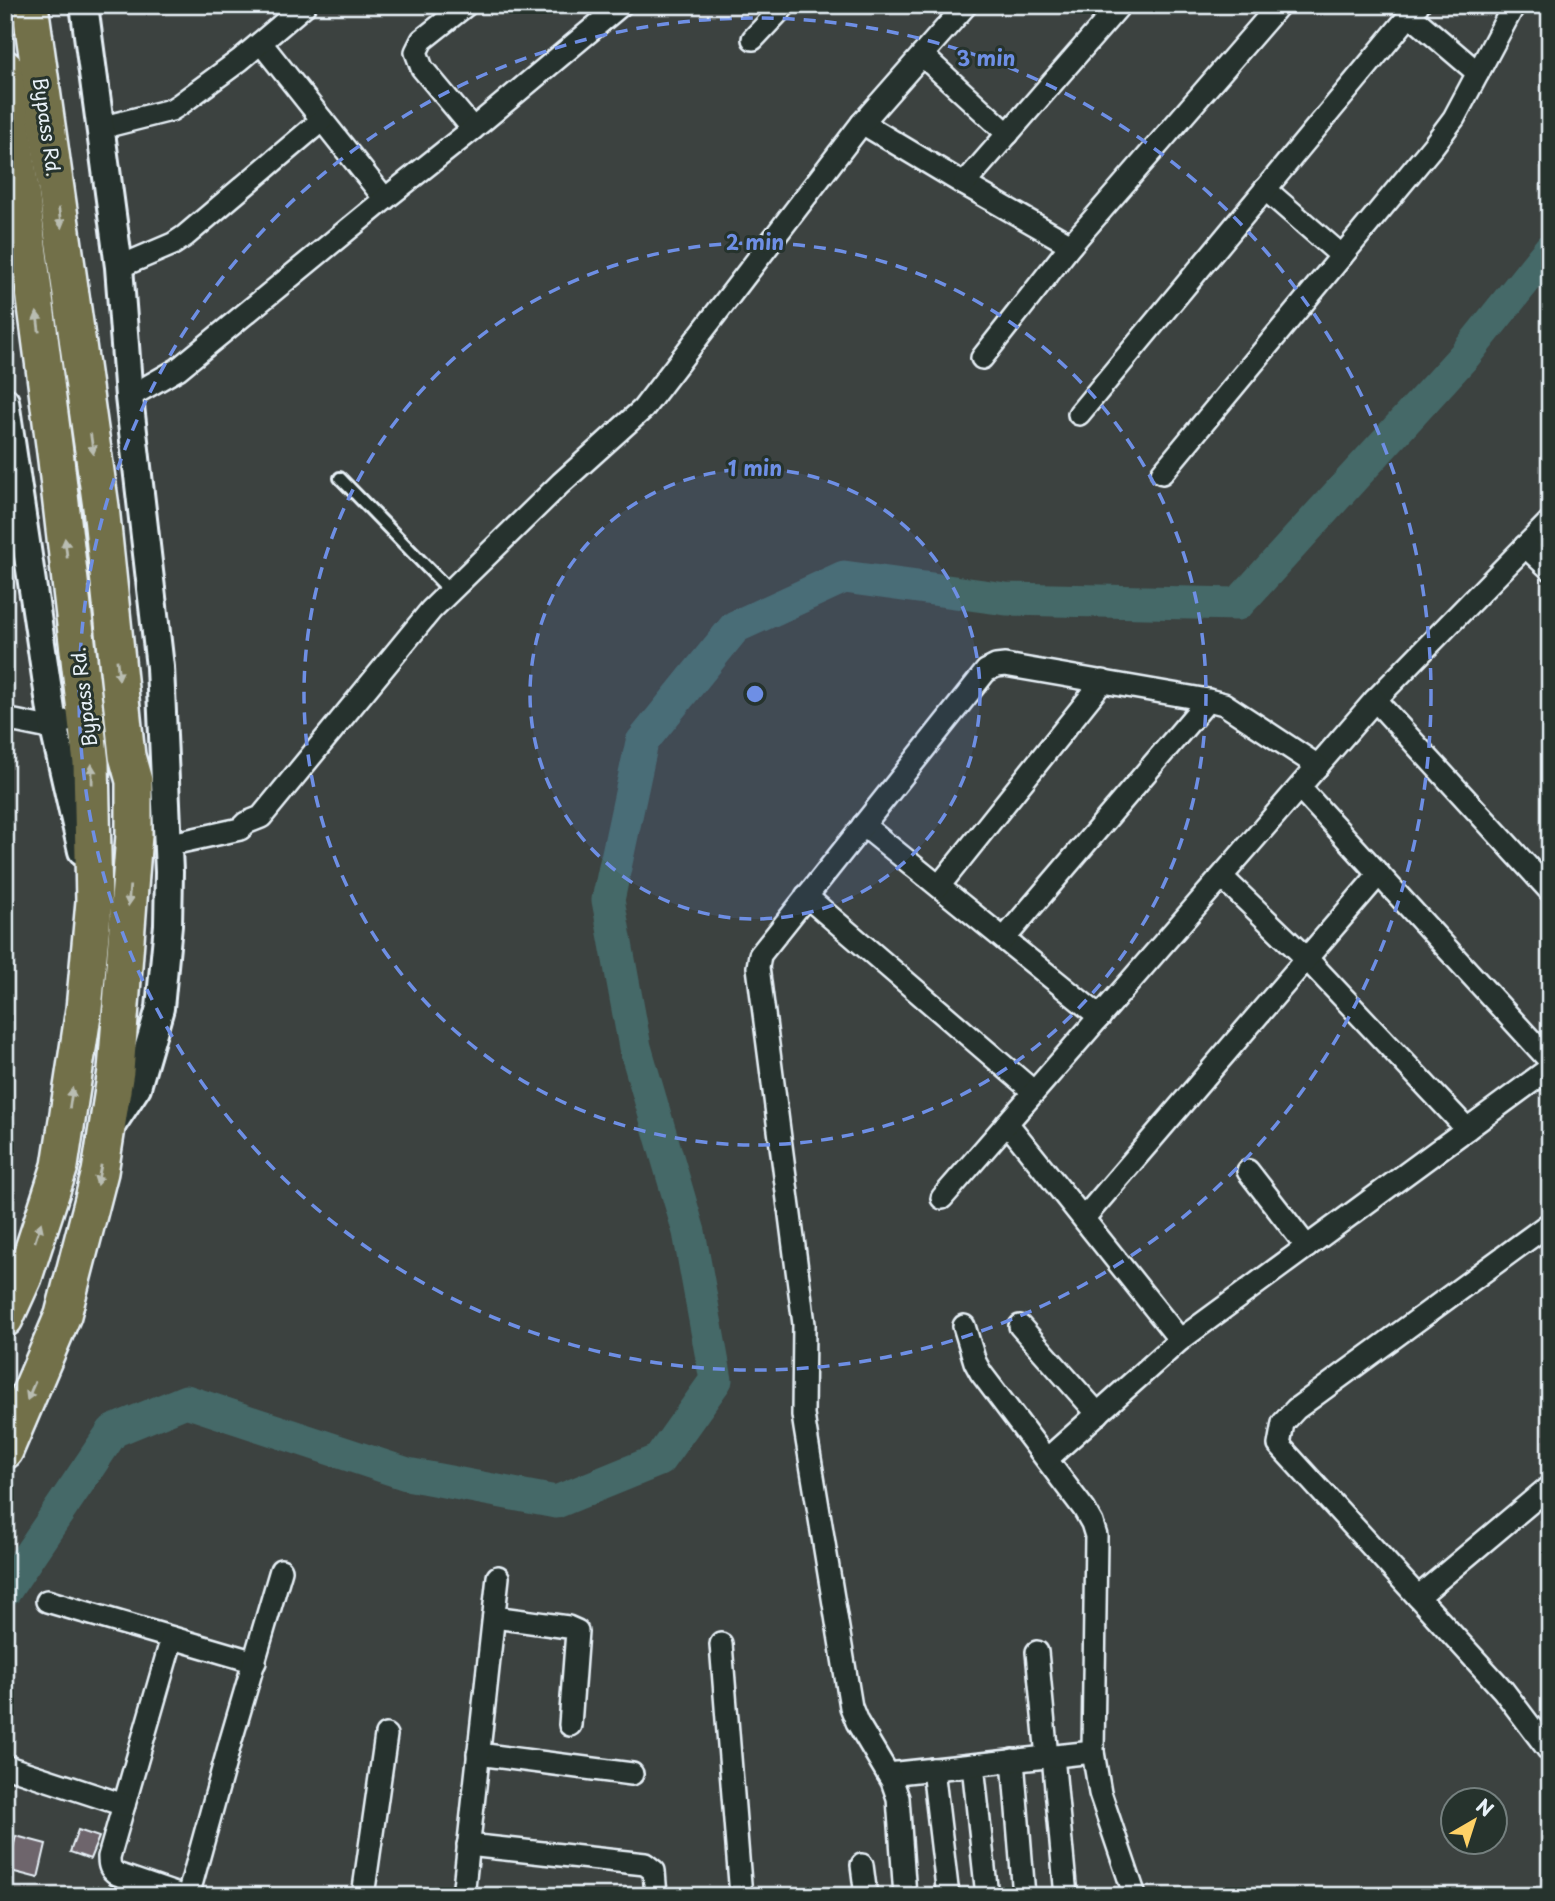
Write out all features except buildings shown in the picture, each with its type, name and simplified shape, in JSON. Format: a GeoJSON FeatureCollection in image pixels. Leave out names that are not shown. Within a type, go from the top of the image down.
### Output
{"type":"FeatureCollection","features":[{"type":"Feature","properties":{"kind":"highway","name":"Bypass Rd."},"geometry":{"type":"LineString","coordinates":[[5,1451],[63,1315],[100,1172],[116,1070],[134,835],[134,781],[127,756],[101,507],[30,5]]}},
{"type":"Feature","properties":{"kind":"highway","name":"Bypass Rd."},"geometry":{"type":"LineString","coordinates":[[5,68],[61,507],[70,720],[91,762],[94,902],[84,1009],[60,1166],[15,1271],[5,1319]]}},
{"type":"Feature","properties":{"kind":"highway"},"geometry":{"type":"LineString","coordinates":[[61,507],[101,507]]}},
{"type":"Feature","properties":{"kind":"street"},"geometry":{"type":"LineString","coordinates":[[84,5],[119,267],[129,397],[160,667],[167,845],[168,925],[160,1008],[137,1087],[106,1134]]}},
{"type":"Feature","properties":{"kind":"street"},"geometry":{"type":"LineString","coordinates":[[100,128],[171,110],[230,68],[305,5]]}},
{"type":"Feature","properties":{"kind":"street"},"geometry":{"type":"LineString","coordinates":[[466,5],[422,40],[416,52],[422,68],[473,129]]}},
{"type":"Feature","properties":{"kind":"street"},"geometry":{"type":"LineString","coordinates":[[129,397],[178,369],[621,5]]}},
{"type":"Feature","properties":{"kind":"street"},"geometry":{"type":"LineString","coordinates":[[753,39],[785,5]]}},
{"type":"Feature","properties":{"kind":"street"},"geometry":{"type":"LineString","coordinates":[[167,845],[240,829],[246,823],[261,817],[431,610],[561,483],[643,409],[862,122],[966,5]]}},
{"type":"Feature","properties":{"kind":"street"},"geometry":{"type":"LineString","coordinates":[[982,358],[1071,245],[1279,5]]}},
{"type":"Feature","properties":{"kind":"street"},"geometry":{"type":"LineString","coordinates":[[1162,473],[1440,137],[1454,118],[1514,5]]}},
{"type":"Feature","properties":{"kind":"street"},"geometry":{"type":"LineString","coordinates":[[964,184],[1111,9]]}},
{"type":"Feature","properties":{"kind":"street"},"geometry":{"type":"LineString","coordinates":[[1079,414],[1414,10],[1478,73]]}},
{"type":"Feature","properties":{"kind":"street"},"geometry":{"type":"LineString","coordinates":[[261,43],[385,199]]}},
{"type":"Feature","properties":{"kind":"street"},"geometry":{"type":"LineString","coordinates":[[922,55],[1008,134]]}},
{"type":"Feature","properties":{"kind":"street"},"geometry":{"type":"LineString","coordinates":[[119,267],[173,244],[185,236],[322,120]]}},
{"type":"Feature","properties":{"kind":"street"},"geometry":{"type":"LineString","coordinates":[[862,122],[1071,245]]}},
{"type":"Feature","properties":{"kind":"street"},"geometry":{"type":"LineString","coordinates":[[1265,189],[1342,256]]}},
{"type":"Feature","properties":{"kind":"street"},"geometry":{"type":"LineString","coordinates":[[5,401],[70,720],[44,727],[5,719]]}},
{"type":"Feature","properties":{"kind":"street"},"geometry":{"type":"LineString","coordinates":[[942,1198],[1375,700],[1550,520]]}},
{"type":"Feature","properties":{"kind":"street"},"geometry":{"type":"LineString","coordinates":[[1525,546],[1550,569]]}},
{"type":"Feature","properties":{"kind":"street"},"geometry":{"type":"LineString","coordinates":[[905,1896],[898,1798],[888,1774],[851,1707],[805,1428],[804,1324],[758,967],[760,955],[986,671],[996,666],[1005,665],[1103,681],[1224,704],[1318,766]]}},
{"type":"Feature","properties":{"kind":"street"},"geometry":{"type":"LineString","coordinates":[[939,886],[1103,681]]}},
{"type":"Feature","properties":{"kind":"street"},"geometry":{"type":"LineString","coordinates":[[1004,939],[1208,700]]}},
{"type":"Feature","properties":{"kind":"street"},"geometry":{"type":"LineString","coordinates":[[1375,700],[1550,891]]}},
{"type":"Feature","properties":{"kind":"street"},"geometry":{"type":"LineString","coordinates":[[1300,788],[1550,1061]]}},
{"type":"Feature","properties":{"kind":"street"},"geometry":{"type":"LineString","coordinates":[[863,825],[1100,1017]]}},
{"type":"Feature","properties":{"kind":"street"},"geometry":{"type":"LineString","coordinates":[[1084,1218],[1379,874]]}},
{"type":"Feature","properties":{"kind":"street"},"geometry":{"type":"LineString","coordinates":[[1222,877],[1307,959],[1467,1129]]}},
{"type":"Feature","properties":{"kind":"street"},"geometry":{"type":"LineString","coordinates":[[806,896],[1034,1092]]}},
{"type":"Feature","properties":{"kind":"street"},"geometry":{"type":"LineString","coordinates":[[1047,1459],[1180,1340],[1550,1068]]}},
{"type":"Feature","properties":{"kind":"street"},"geometry":{"type":"LineString","coordinates":[[1007,1123],[1180,1340]]}},
{"type":"Feature","properties":{"kind":"street"},"geometry":{"type":"LineString","coordinates":[[1248,1171],[1307,1247]]}},
{"type":"Feature","properties":{"kind":"street"},"geometry":{"type":"LineString","coordinates":[[1550,1223],[1296,1409],[1283,1423],[1279,1445],[1503,1690],[1550,1752]]}},
{"type":"Feature","properties":{"kind":"street"},"geometry":{"type":"LineString","coordinates":[[964,1326],[981,1373],[1084,1509],[1096,1536],[1093,1752],[1100,1793],[1135,1896]]}},
{"type":"Feature","properties":{"kind":"street"},"geometry":{"type":"LineString","coordinates":[[1020,1326],[1098,1414]]}},
{"type":"Feature","properties":{"kind":"street"},"geometry":{"type":"LineString","coordinates":[[1418,1597],[1550,1486]]}},
{"type":"Feature","properties":{"kind":"street"},"geometry":{"type":"LineString","coordinates":[[188,1896],[281,1570]]}},
{"type":"Feature","properties":{"kind":"street"},"geometry":{"type":"LineString","coordinates":[[463,1896],[498,1577]]}},
{"type":"Feature","properties":{"kind":"street"},"geometry":{"type":"LineString","coordinates":[[47,1601],[254,1662]]}},
{"type":"Feature","properties":{"kind":"street"},"geometry":{"type":"LineString","coordinates":[[494,1617],[568,1626],[577,1631],[570,1724]]}},
{"type":"Feature","properties":{"kind":"street"},"geometry":{"type":"LineString","coordinates":[[172,1637],[108,1865],[117,1874],[181,1896]]}},
{"type":"Feature","properties":{"kind":"street"},"geometry":{"type":"LineString","coordinates":[[721,1644],[741,1896]]}},
{"type":"Feature","properties":{"kind":"street"},"geometry":{"type":"LineString","coordinates":[[1037,1652],[1066,1896]]}},
{"type":"Feature","properties":{"kind":"street"},"geometry":{"type":"LineString","coordinates":[[363,1896],[386,1735]]}},
{"type":"Feature","properties":{"kind":"street"},"geometry":{"type":"LineString","coordinates":[[888,1774],[1093,1752]]}},
{"type":"Feature","properties":{"kind":"street"},"geometry":{"type":"LineString","coordinates":[[478,1754],[632,1774]]}},
{"type":"Feature","properties":{"kind":"street"},"geometry":{"type":"LineString","coordinates":[[1013,1760],[1024,1896]]}},
{"type":"Feature","properties":{"kind":"street"},"geometry":{"type":"LineString","coordinates":[[973,1765],[987,1896]]}},
{"type":"Feature","properties":{"kind":"street"},"geometry":{"type":"LineString","coordinates":[[5,1766],[124,1805]]}},
{"type":"Feature","properties":{"kind":"street"},"geometry":{"type":"LineString","coordinates":[[933,1769],[948,1896]]}},
{"type":"Feature","properties":{"kind":"street"},"geometry":{"type":"LineString","coordinates":[[468,1845],[645,1864],[654,1871],[656,1896]]}},
{"type":"Feature","properties":{"kind":"street"},"geometry":{"type":"LineString","coordinates":[[862,1865],[866,1896]]}},
{"type":"Feature","properties":{"kind":"lane"},"geometry":{"type":"LineString","coordinates":[[340,478],[450,591]]}},
{"type":"Feature","properties":{"kind":"waterway"},"geometry":{"type":"LineString","coordinates":[[5,1591],[113,1431],[186,1401],[407,1474],[556,1502],[659,1460],[716,1380],[689,1232],[635,1047],[608,900],[642,742],[735,627],[844,577],[1006,599],[1238,604],[1465,355],[1550,249]]}}]}
